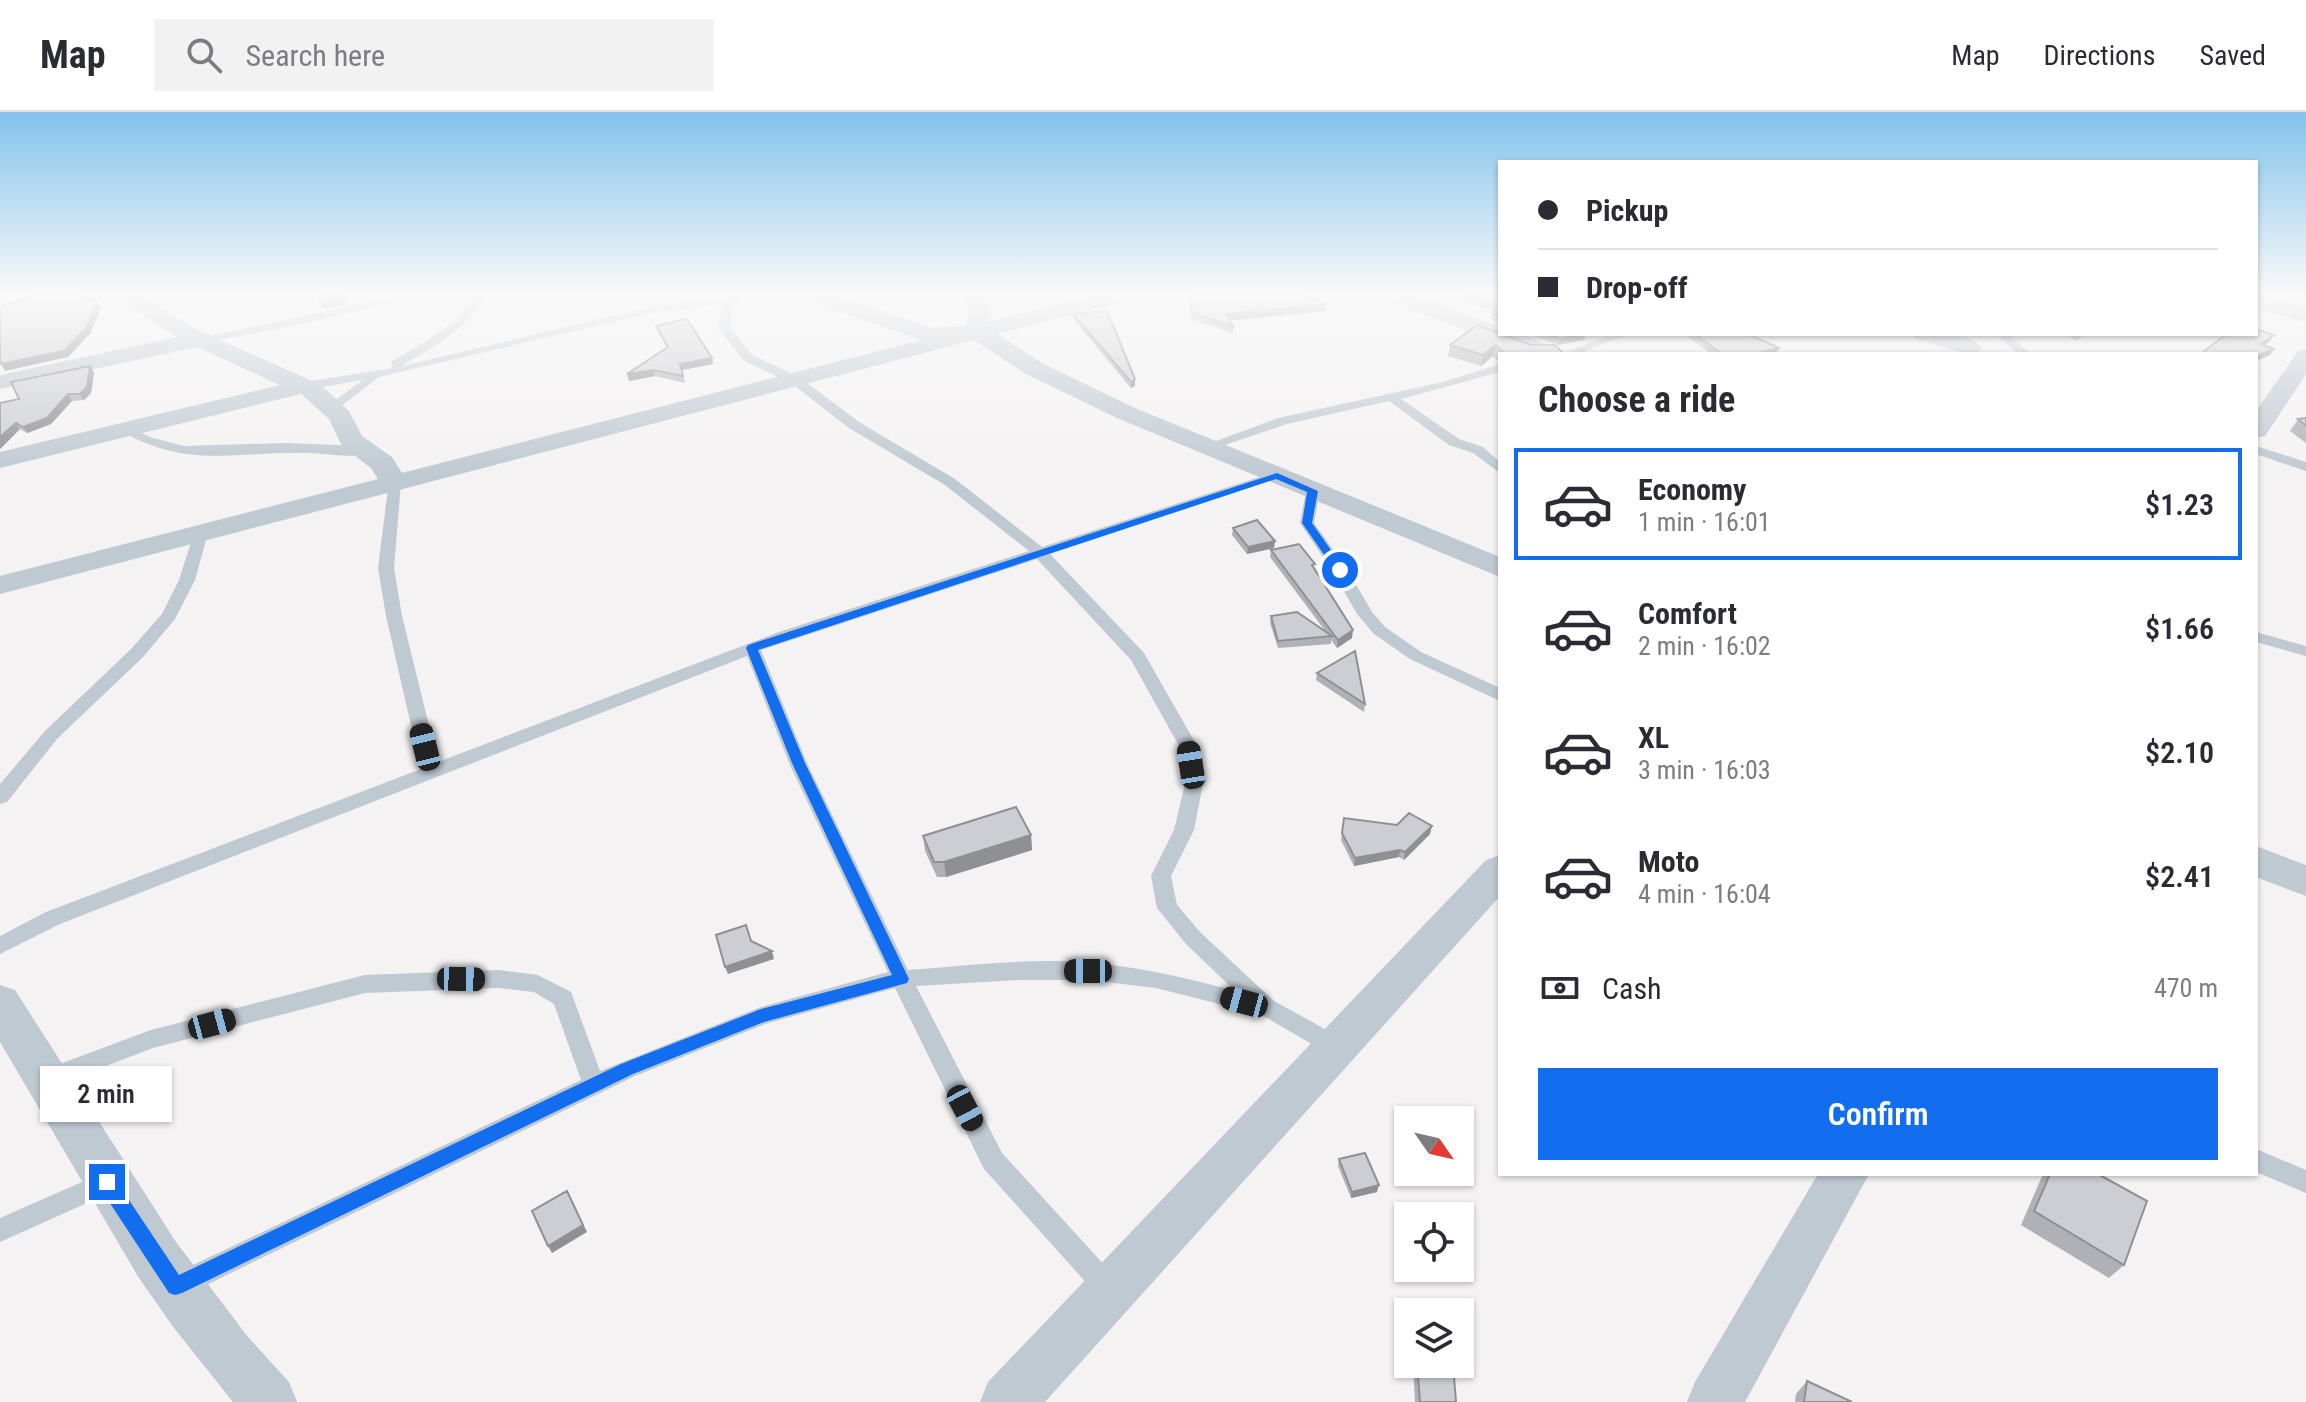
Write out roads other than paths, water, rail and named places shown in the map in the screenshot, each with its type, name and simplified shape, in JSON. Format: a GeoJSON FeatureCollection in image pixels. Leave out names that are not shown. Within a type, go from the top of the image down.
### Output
{"type":"FeatureCollection","features":[{"type":"Feature","properties":{"kind":"street"},"geometry":{"type":"LineString","coordinates":[[0,382],[126,355]]}},
{"type":"Feature","properties":{"kind":"street"},"geometry":{"type":"LineString","coordinates":[[238,355],[305,386],[340,416],[351,440],[382,463],[394,483]]}},
{"type":"Feature","properties":{"kind":"street"},"geometry":{"type":"LineString","coordinates":[[0,585],[889,355]]}},
{"type":"Feature","properties":{"kind":"street"},"geometry":{"type":"LineString","coordinates":[[1013,355],[1035,369],[1126,413],[1498,567]]}},
{"type":"Feature","properties":{"kind":"street"},"geometry":{"type":"LineString","coordinates":[[2258,427],[2306,356]]}},
{"type":"Feature","properties":{"kind":"street"},"geometry":{"type":"LineString","coordinates":[[0,460],[305,386]]}},
{"type":"Feature","properties":{"kind":"street"},"geometry":{"type":"LineString","coordinates":[[2258,862],[2306,881]]}},
{"type":"Feature","properties":{"kind":"street"},"geometry":{"type":"LineString","coordinates":[[1008,1402],[1498,872]]}},
{"type":"Feature","properties":{"kind":"street"},"geometry":{"type":"LineString","coordinates":[[0,1003],[107,1182],[175,1286],[269,1402]]}},
{"type":"Feature","properties":{"kind":"street"},"geometry":{"type":"LineString","coordinates":[[1715,1402],[1844,1176]]}},
{"type":"Feature","properties":{"kind":"lane"},"geometry":{"type":"LineString","coordinates":[[332,409],[355,389],[410,355]]}},
{"type":"Feature","properties":{"kind":"lane"},"geometry":{"type":"LineString","coordinates":[[305,386],[382,373],[458,355]]}},
{"type":"Feature","properties":{"kind":"lane"},"geometry":{"type":"LineString","coordinates":[[745,355],[795,380],[854,425],[950,482],[1040,553],[1138,657],[1188,746],[1194,784],[1184,830],[1161,876],[1167,908],[1193,938],[1268,1008],[1337,1047]]}},
{"type":"Feature","properties":{"kind":"lane"},"geometry":{"type":"LineString","coordinates":[[1207,447],[1283,421],[1446,385],[1498,369]]}},
{"type":"Feature","properties":{"kind":"lane"},"geometry":{"type":"LineString","coordinates":[[1391,397],[1454,442],[1478,450],[1498,467]]}},
{"type":"Feature","properties":{"kind":"lane"},"geometry":{"type":"LineString","coordinates":[[127,429],[150,444],[217,453],[287,447],[345,453],[364,450]]}},
{"type":"Feature","properties":{"kind":"lane"},"geometry":{"type":"LineString","coordinates":[[2258,451],[2306,467]]}},
{"type":"Feature","properties":{"kind":"lane"},"geometry":{"type":"LineString","coordinates":[[0,946],[53,918],[752,648],[1277,476]]}},
{"type":"Feature","properties":{"kind":"lane"},"geometry":{"type":"LineString","coordinates":[[394,483],[386,568],[394,616],[431,771]]}},
{"type":"Feature","properties":{"kind":"lane"},"geometry":{"type":"LineString","coordinates":[[1313,491],[1307,523],[1340,570],[1352,596],[1368,619],[1389,638],[1415,654],[1498,694]]}},
{"type":"Feature","properties":{"kind":"lane"},"geometry":{"type":"LineString","coordinates":[[0,797],[51,735],[137,653],[169,616],[187,580],[201,533]]}},
{"type":"Feature","properties":{"kind":"lane"},"geometry":{"type":"LineString","coordinates":[[2258,638],[2306,651]]}},
{"type":"Feature","properties":{"kind":"lane"},"geometry":{"type":"LineString","coordinates":[[752,648],[798,763],[901,979],[993,1161],[1110,1291]]}},
{"type":"Feature","properties":{"kind":"lane"},"geometry":{"type":"LineString","coordinates":[[175,1286],[627,1069],[761,1016],[901,979],[1020,971],[1088,971],[1156,979],[1268,1008]]}},
{"type":"Feature","properties":{"kind":"lane"},"geometry":{"type":"LineString","coordinates":[[46,1079],[151,1039],[365,984],[498,979],[538,984],[563,998],[594,1086]]}},
{"type":"Feature","properties":{"kind":"lane"},"geometry":{"type":"LineString","coordinates":[[2258,1161],[2306,1182]]}},
{"type":"Feature","properties":{"kind":"lane"},"geometry":{"type":"LineString","coordinates":[[0,1230],[107,1182]]}}]}
